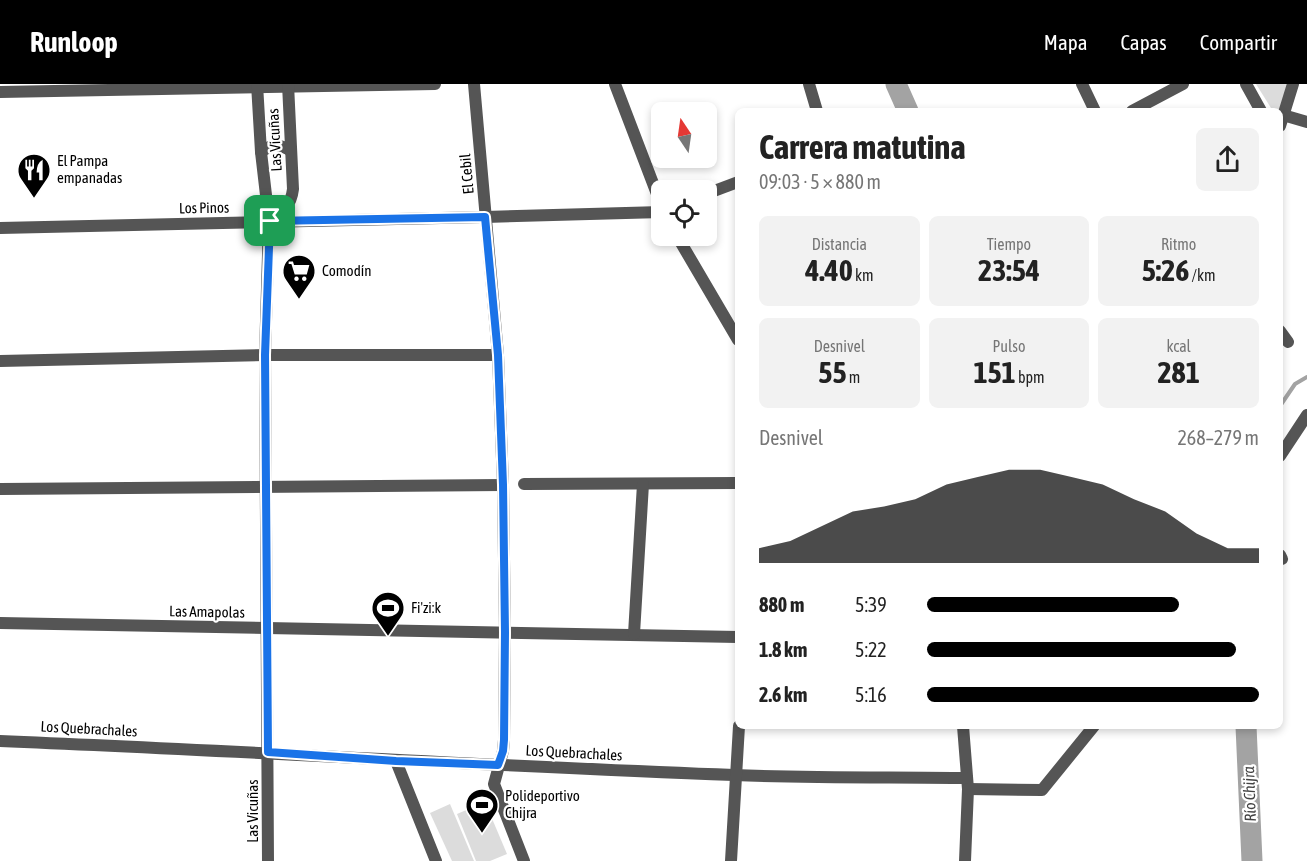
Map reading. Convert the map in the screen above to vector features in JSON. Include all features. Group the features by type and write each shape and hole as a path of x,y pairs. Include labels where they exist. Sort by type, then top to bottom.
{"street":[{"path":"0,92 435,84"},
{"name":"El Cebil","path":"474,84 498,355 503,485 504,740 494,784 524,861"},
{"path":"615,84 652,180"},
{"path":"809,84 816,108"},
{"path":"1082,84 1094,108"},
{"path":"1137,108 1183,84"},
{"path":"1246,84 1260,108"},
{"path":"1283,113 1293,84"},
{"name":"Las Vicuñas","path":"257,86 261,152 270,221 265,355 268,861"},
{"name":"Las Vicuñas","path":"270,221 285,210 291,201 288,86"},
{"path":"1283,119 1307,122"},
{"path":"261,152 268,147 279,145 291,150"},
{"path":"717,190 735,183"},
{"name":"Los Pinos","path":"0,228 651,212"},
{"path":"683,246 735,335"},
{"path":"1283,335 1288,342"},
{"path":"0,361 265,355 498,355"},
{"path":"1283,451 1307,415"},
{"path":"524,484 735,483"},
{"path":"634,634 643,484"},
{"path":"0,489 503,485"},
{"name":"Las Amapolas","path":"0,623 735,637"},
{"path":"731,861 739,729"},
{"path":"963,729 967,784 965,861"},
{"name":"Los Quebrachales","path":"0,741 268,752 396,761 967,784 1042,790 1092,729"},
{"path":"396,761 436,861"}],"shaded area":[{"path":"1256,84 1290,84 1280,108 1271,108"},
{"name":"Polideportivo Chijra","path":"485,802 507,854 490,861 476,861 457,814"},
{"path":"450,804 474,861 452,861 430,813"}],"waterway":[{"name":"Río Chijra","path":"896,84 907,108"},
{"path":"1283,402 1295,384 1307,377"},
{"name":"Río Chijra","path":"1246,729 1252,861"}],"place":[{"name":"El Pampa empanadas","path":"34,199"},
{"name":"Comodín","path":"299,300"},
{"name":"Fi'zi:k","path":"388,637"},
{"name":"Polideportivo Chijra","path":"482,834"}],"route":[{"path":"485,217 498,355 503,485 504,740 498,765 268,752 265,355 270,221 485,217"}]}
